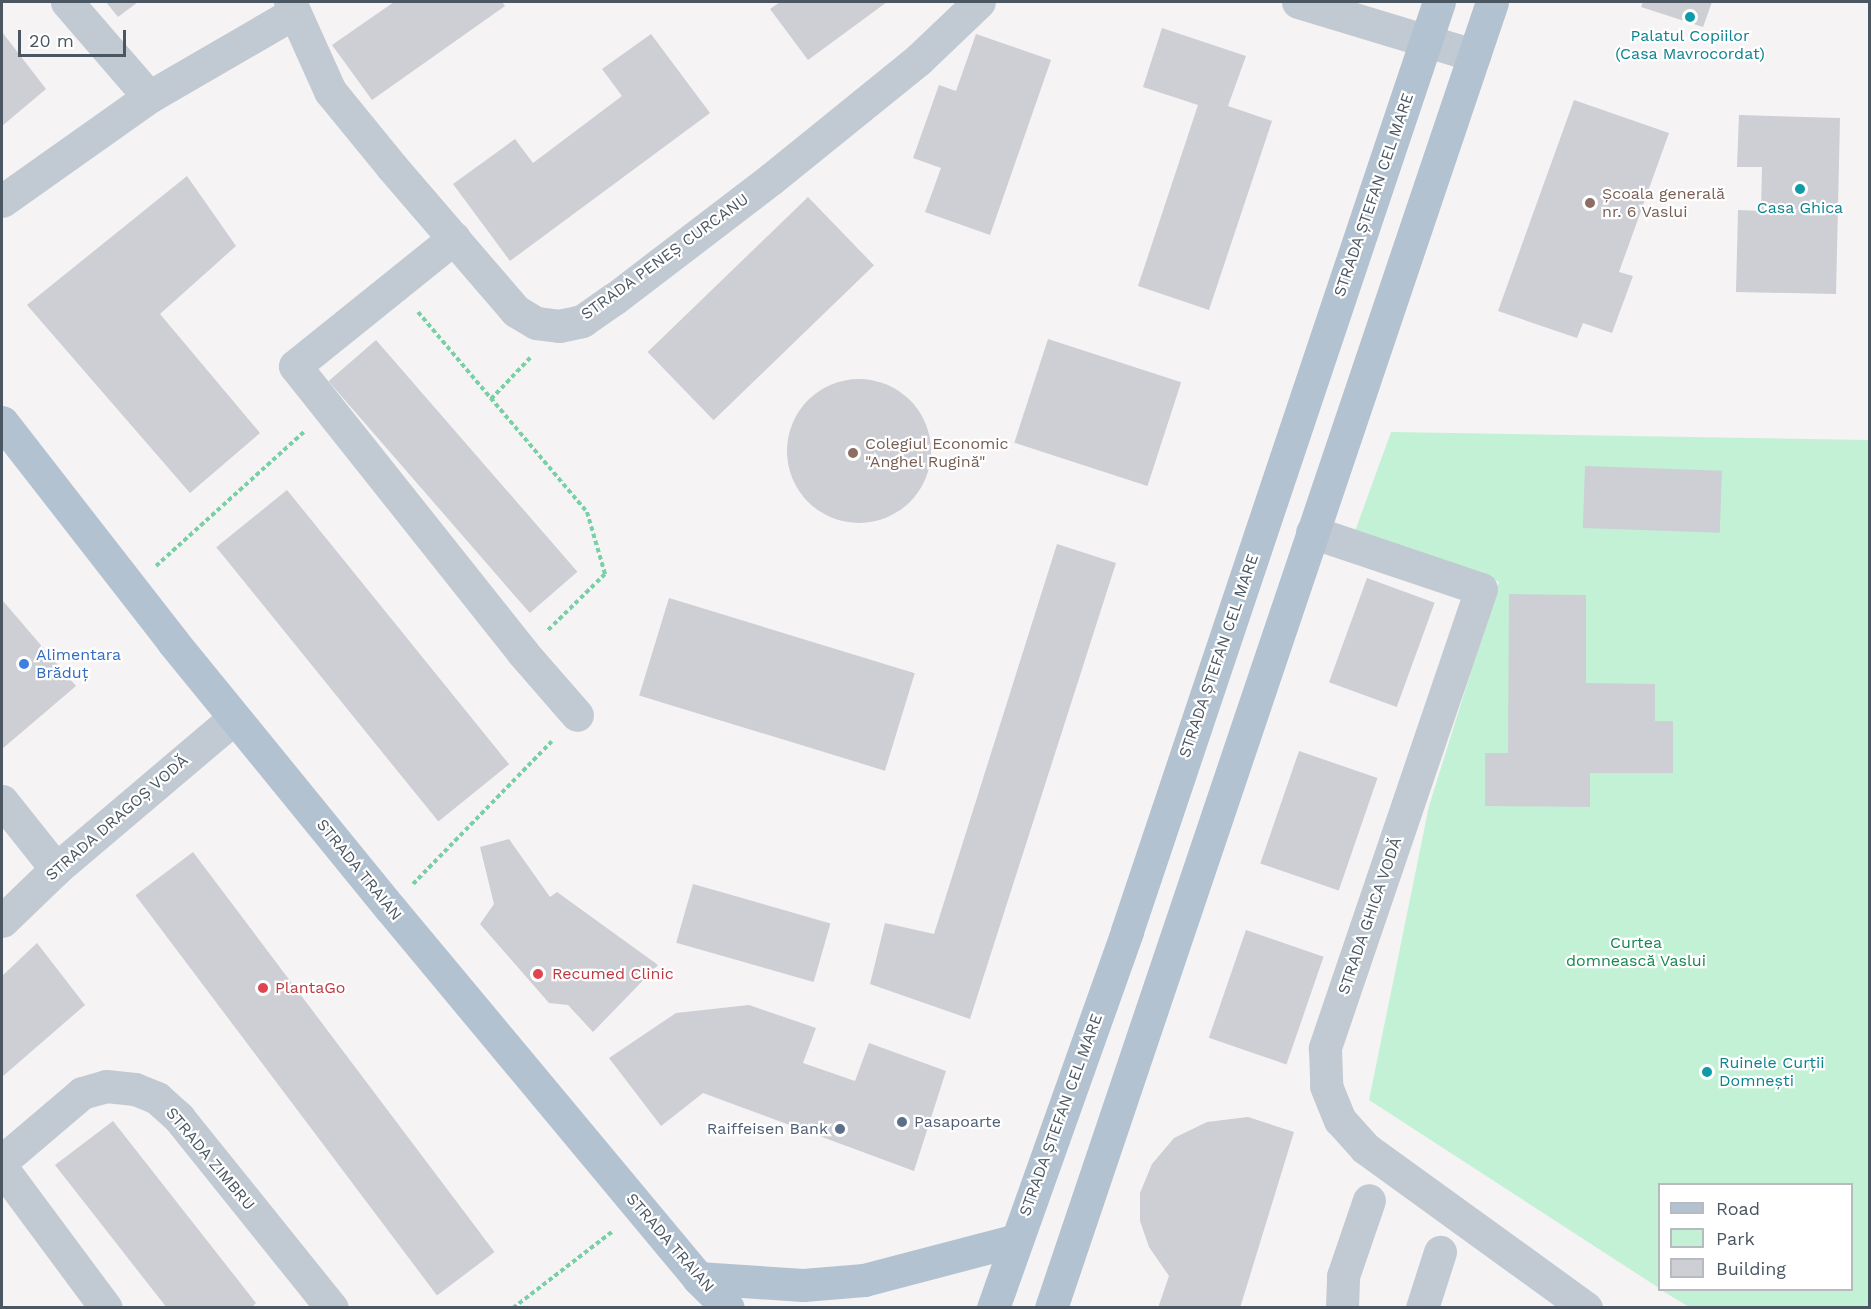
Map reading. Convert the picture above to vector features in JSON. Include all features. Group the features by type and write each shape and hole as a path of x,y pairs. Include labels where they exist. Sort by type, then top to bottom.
{"main road":[{"name":"STRADA ȘTEFAN CEL MARE","path":"993,1308 1131,919 1439,2"},
{"path":"1056,1299 1492,2"},
{"name":"STRADA TRAIAN","path":"2,422 234,718 641,1210 698,1278 728,1308"},
{"path":"698,1278 803,1285 864,1280 1016,1240"},
{"path":"698,1278 715,1308"}],"street":[{"path":"67,2 149,97"},
{"name":"STRADA PENEȘ CURCANU","path":"2,201 149,97 292,7 330,91 516,311 536,323 559,326 582,321 614,299 771,179 918,60 979,2"},
{"path":"1298,2 1474,55"},
{"path":"454,238 295,366 524,653 577,715"},
{"name":"STRADA GHICA VODĂ","path":"1312,532 1481,589 1325,1048 1326,1086 1340,1119 1365,1148 1586,1308"},
{"name":"STRADA DRAGOȘ VODĂ","path":"2,921 56,869 234,718"},
{"path":"2,801 56,869"},
{"name":"STRADA ZIMBRU","path":"2,1161 82,1093 106,1086 135,1089 157,1098 179,1118 332,1308"},
{"path":"2,1168 106,1308"},
{"path":"1342,1308 1343,1276 1369,1200"},
{"path":"1422,1308 1440,1252"}],"path":[{"path":"413,306 587,512 605,574 524,653"},
{"path":"491,399 559,326"},
{"path":"131,588 329,409"},
{"path":"390,908 577,715"},
{"path":"513,1308 641,1210"}],"green space":[{"name":"Curtea domnească Vaslui","path":"1391,432 1869,440 1869,1307 1689,1307 1663,1291 1853,1291 1853,1183 1658,1183 1658,1287 1369,1100 1429,806 1499,582 1475,572 1354,534"}],"building":[{"path":"106,2 138,2 118,17"},
{"path":"394,2 502,2 505,6 372,100 332,45"},
{"path":"780,2 887,2 808,60 770,9"},
{"name":"Palatul Copiilor (Casa Mavrocordat)","path":"1643,2 1712,2 1703,27 1641,7"},
{"path":"1162,28 1246,56 1228,106 1272,121 1209,310 1138,286 1198,105 1143,87"},
{"path":"2,32 46,89 2,126"},
{"path":"651,34 710,113 510,261 453,184 515,139 533,163 622,96 602,69"},
{"path":"976,34 1051,60 990,235 925,212 941,168 913,158 939,85 956,91"},
{"name":"Școala generală nr. 6 Vaslui","path":"1574,100 1669,133 1619,272 1633,276 1612,333 1583,323 1577,338 1498,311"},
{"name":"Casa Ghica","path":"1739,115 1840,118 1836,294 1736,292 1738,210 1761,211 1762,167 1737,167"},
{"path":"187,176 236,246 160,314 260,433 190,493 27,305"},
{"path":"808,197 874,265 714,420 648,352"},
{"path":"1048,339 1181,382 1147,486 1014,443"},
{"path":"376,340 577,572 530,613 328,381"},
{"path":"859,379 886,385 910,400 925,424 931,451 925,478 910,502 886,517 859,523 832,517 808,502 793,478 787,451 793,424 808,400 832,385"},
{"path":"1585,466 1722,471 1720,533 1583,528"},
{"path":"287,490 509,764 438,822 216,547"},
{"path":"1057,544 1116,563 970,1019 870,984 885,923 934,934"},
{"path":"1367,578 1435,603 1397,707 1329,682"},
{"path":"1509,594 1586,595 1586,683 1655,684 1655,721 1673,721 1673,773 1590,773 1590,807 1485,806 1485,753 1508,753"},
{"path":"669,598 915,673 885,771 639,696"},
{"path":"2,602 76,686 2,749"},
{"path":"1299,751 1377,778 1339,891 1260,864"},
{"path":"509,839 550,897 557,892 658,965 593,1032 568,1005 549,1003 480,924 494,904 480,847"},
{"path":"193,852 495,1252 437,1295 135,895"},
{"path":"693,884 830,923 814,982 676,943"},
{"path":"1246,930 1324,957 1286,1064 1209,1038"},
{"path":"37,943 85,1005 2,1077 2,976"},
{"path":"749,1005 816,1028 803,1063 855,1081 869,1043 946,1071 914,1171 703,1093 661,1126 609,1058 676,1013"},
{"path":"1248,1117 1294,1132 1240,1308 1158,1308 1169,1276 1149,1247 1140,1221 1140,1193 1152,1164 1174,1138 1207,1122"},
{"path":"113,1121 256,1303 251,1308 167,1308 55,1165"}],"place":[{"name":"Palatul Copiilor (Casa Mavrocordat)","path":"1690,17"},
{"name":"Casa Ghica","path":"1800,189"},
{"name":"Școala generală nr. 6 Vaslui","path":"1590,203"},
{"name":"Colegiul Economic \"Anghel Rugină\"","path":"853,453"},
{"name":"Alimentara Brăduț","path":"24,664"},
{"name":"Recumed Clinic","path":"538,974"},
{"name":"PlantaGo","path":"263,988"},
{"name":"Ruinele Curții Domnești","path":"1707,1072"},
{"name":"Pasapoarte","path":"902,1122"},
{"name":"Raiffeisen Bank","path":"840,1129"}]}
